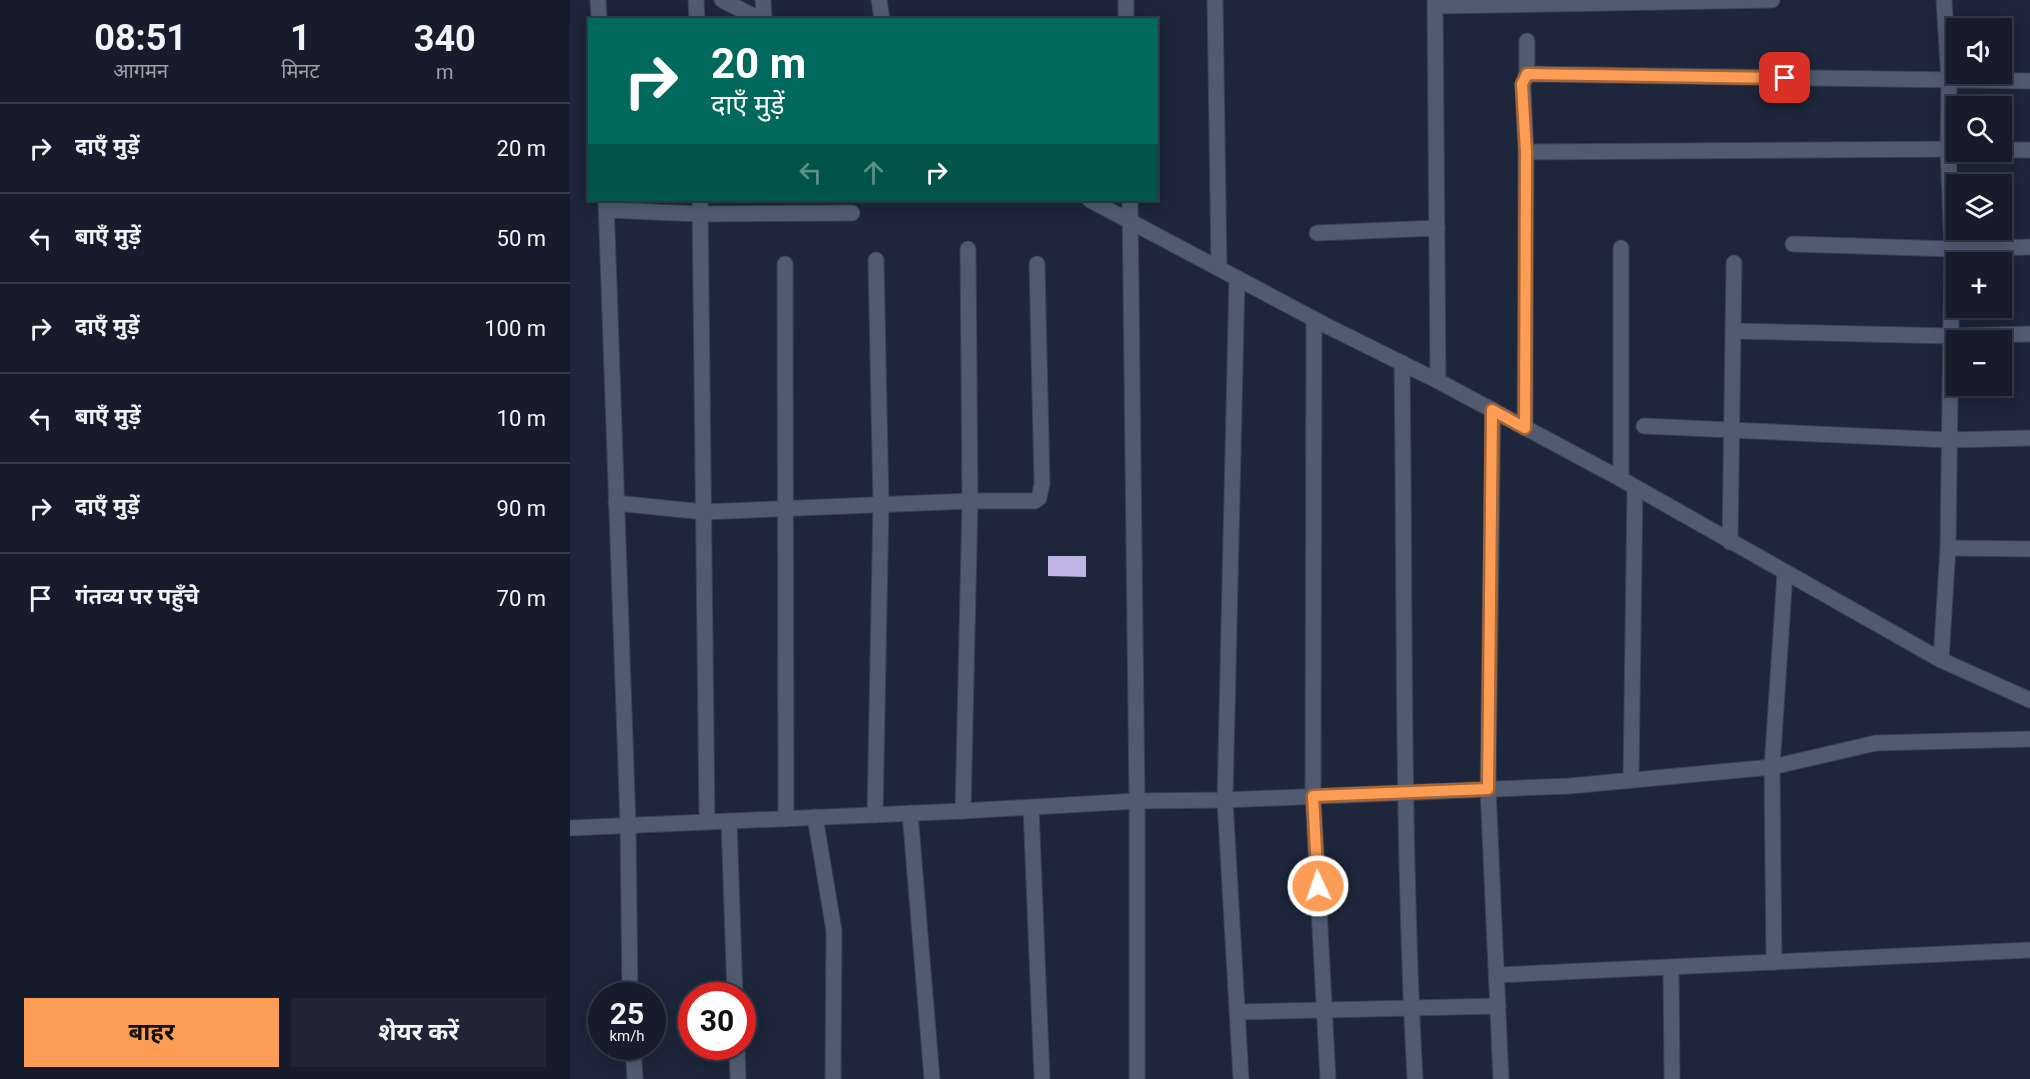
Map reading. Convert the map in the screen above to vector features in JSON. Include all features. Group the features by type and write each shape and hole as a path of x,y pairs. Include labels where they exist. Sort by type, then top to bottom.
{"street":[{"path":"598,0 599,18"},
{"path":"696,0 697,18"},
{"path":"722,0 759,18"},
{"path":"763,18 764,0"},
{"path":"879,0 882,18"},
{"path":"1126,0 1126,18"},
{"path":"1215,0 1219,268"},
{"path":"1438,381 1436,3 1772,0"},
{"path":"1944,0 1946,32"},
{"path":"1525,428 1526,152 1522,84 1527,74 1527,41"},
{"path":"1527,74 1946,81"},
{"path":"2012,81 2030,81"},
{"path":"1526,152 1946,149"},
{"path":"2012,150 2030,150"},
{"path":"1951,330 1952,162"},
{"path":"1092,201 1621,479 1941,660 2030,700"},
{"path":"1130,201 1137,801 1137,1079"},
{"path":"630,982 628,825 606,205 786,207 852,213"},
{"path":"700,207 707,822"},
{"path":"1317,232 1437,228"},
{"path":"1793,244 1952,249 2030,247"},
{"path":"1621,248 1621,479"},
{"path":"963,811 970,501 968,249"},
{"path":"874,815 881,504 876,260"},
{"path":"1730,542 1734,263"},
{"path":"785,264 786,819"},
{"path":"616,503 704,512 970,501 1035,501 1039,498 1042,484 1037,264"},
{"path":"1237,278 1225,800 1239,1012 1241,1079"},
{"path":"1314,319 1313,796 1328,1079"},
{"path":"1734,331 1946,336"},
{"path":"2012,334 2030,334"},
{"path":"1402,363 1406,792 1415,1079"},
{"path":"1941,660 1948,548 1950,396"},
{"path":"1492,410 1488,789 1501,1079"},
{"path":"1644,426 1949,440 2030,438"},
{"path":"1631,780 1635,488"},
{"path":"1948,548 2030,549"},
{"path":"1774,962 1773,767 1785,573"},
{"path":"570,828 1137,801 1225,800 1570,786 1773,767 1876,743 2030,739"},
{"path":"1031,807 1042,1079"},
{"path":"910,813 932,1079"},
{"path":"815,817 834,931 833,1079"},
{"path":"729,821 735,982"},
{"path":"1497,975 2030,950"},
{"path":"1671,967 1672,1079"},
{"path":"1239,1012 1498,1006"},
{"path":"634,1060 635,1079"},
{"path":"737,1060 738,1079"}],"building":[{"path":"1048,556 1086,556 1086,577 1048,576"}],"route":[{"path":"1318,886 1313,796 1488,789 1492,410 1525,428 1526,152 1522,84 1527,74 1785,78"}]}
